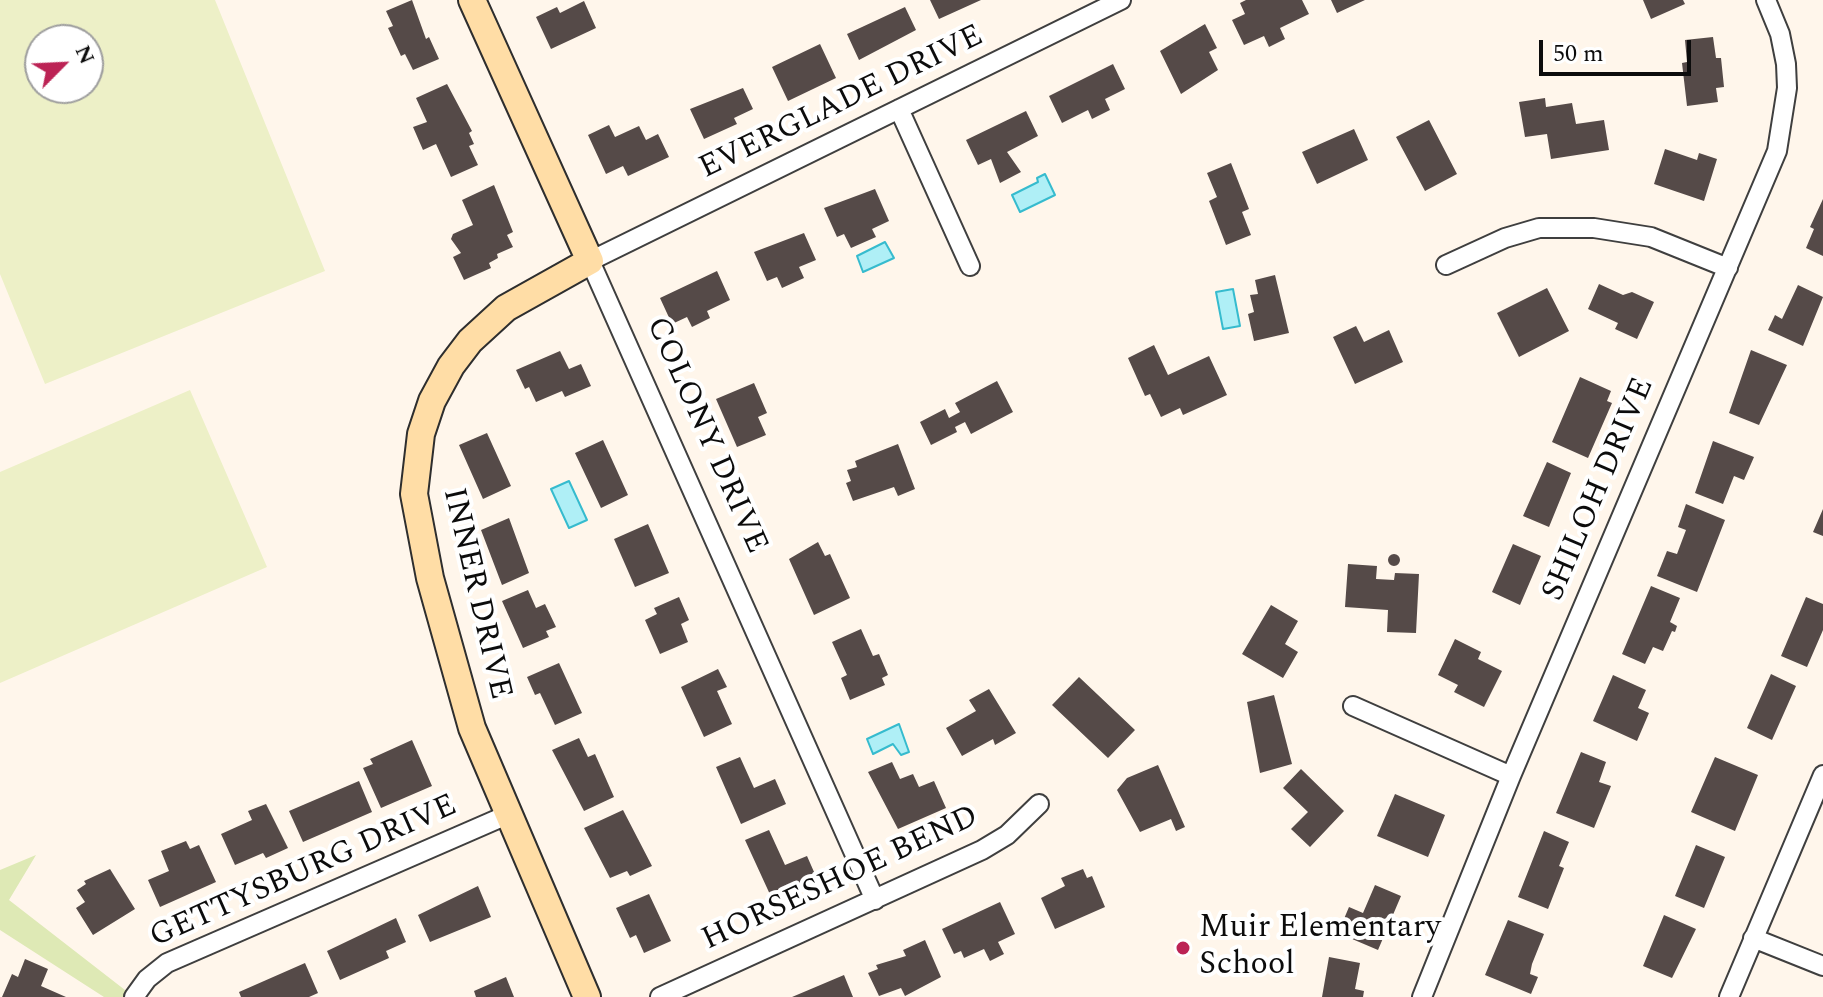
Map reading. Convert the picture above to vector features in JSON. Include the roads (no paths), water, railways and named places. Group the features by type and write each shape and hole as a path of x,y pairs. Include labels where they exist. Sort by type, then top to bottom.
{"street":[{"name":"COLONY DRIVE","path":"472,0 875,900"},
{"name":"EVERGLADE DRIVE","path":"590,261 1121,0"},
{"name":"SHILOH DRIVE","path":"1422,997 1511,776 1755,208 1782,129 1786,64 1778,29 1766,0"},
{"path":"899,109 970,266"},
{"path":"1446,265 1505,238 1539,228 1594,228 1651,237 1728,268"},
{"name":"INNER DRIVE","path":"587,997 472,728 445,636 418,524 415,466 432,401 470,341 506,308 590,261"},
{"path":"1353,706 1511,776"},
{"path":"1729,997 1823,775"},
{"name":"HORSESHOE BEND","path":"660,997 982,850 1007,835 1039,804"},
{"name":"GETTYSBURG DRIVE","path":"134,997 161,966 192,950 507,815"},
{"path":"1753,938 1823,966"}],"water":[{"path":"1045,174 1055,195 1020,212 1012,195 1038,182 1037,178"},
{"path":"885,242 894,258 863,272 857,256"},
{"path":"1233,289 1240,326 1223,329 1216,292"},
{"path":"569,481 587,520 569,528 551,489"},
{"path":"899,724 909,752 901,755 893,744 873,754 867,739"}],"place":[{"name":"Muir Elementary School","path":"1183,948"}]}
